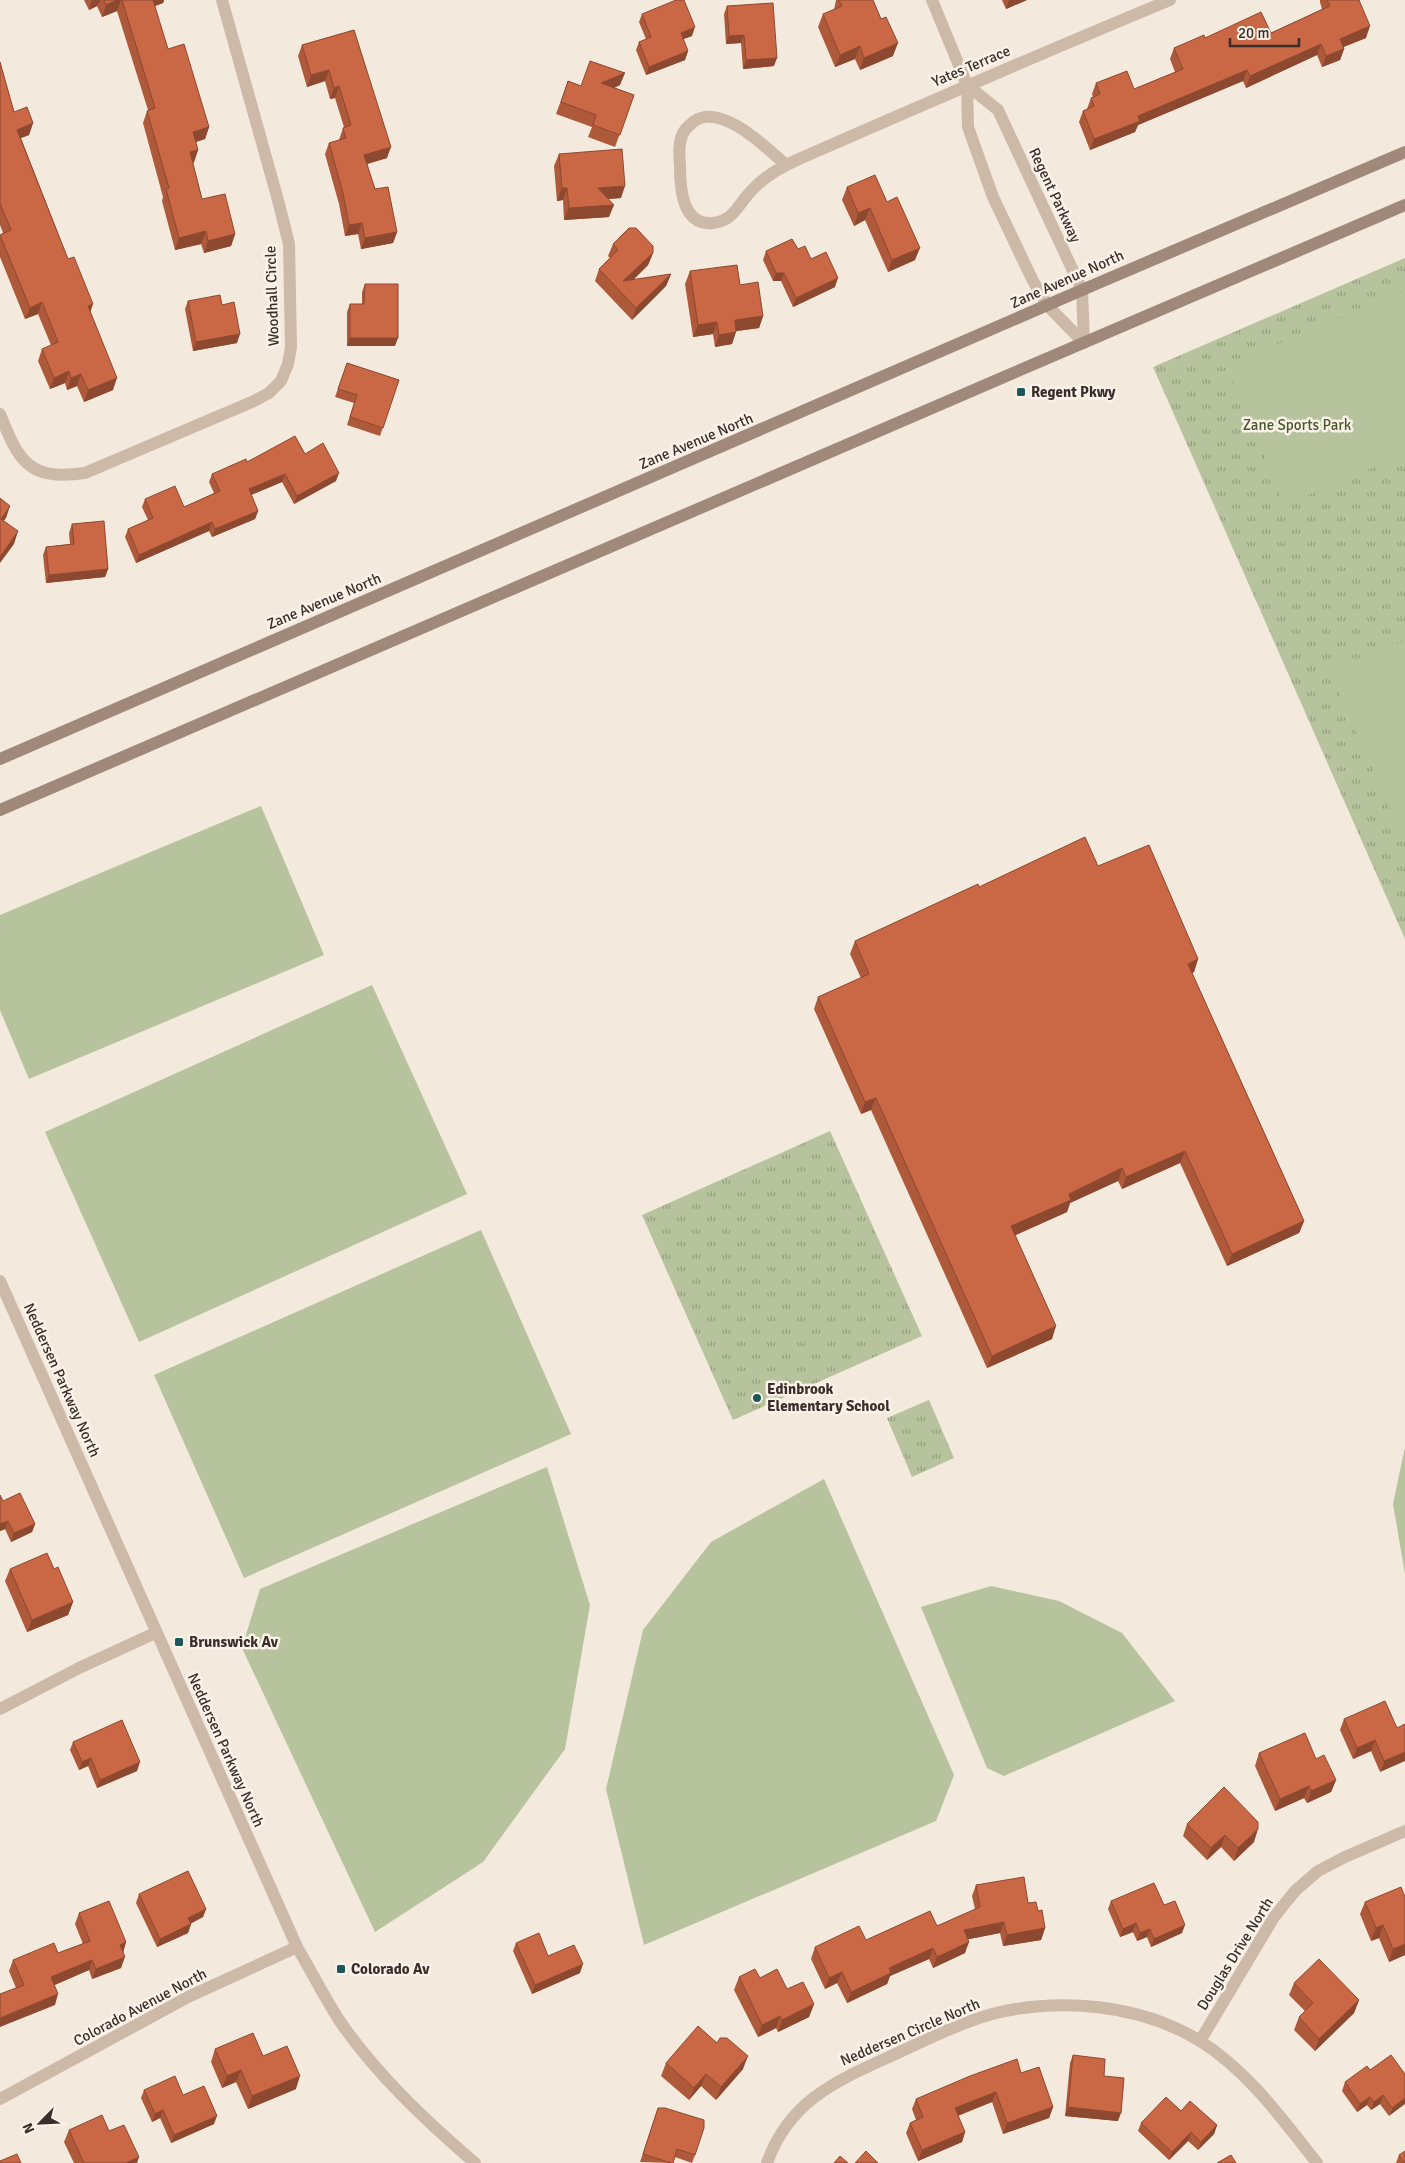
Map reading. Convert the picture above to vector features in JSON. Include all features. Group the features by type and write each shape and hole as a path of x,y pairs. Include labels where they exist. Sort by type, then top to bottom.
{"main road":[{"name":"Zane Avenue North","path":"0,759 1405,152"},
{"path":"0,810 534,581 830,451 1405,206"}],"street":[{"name":"Woodhall Circle","path":"0,414 11,441 22,460 40,472 62,476 85,473 254,402 281,381 288,364 291,347 289,244 222,0"},
{"name":"Regent Parkway","path":"932,0 967,85 968,127 993,197 1033,282 1048,306 1084,343"},
{"name":"Yates Terrace","path":"786,165 754,137 730,123 714,116 697,120 684,130 679,148 680,192 686,208 698,220 712,223 728,218 752,190 786,165 967,85 1170,0"},
{"name":"Regent Parkway","path":"967,85 998,110 1082,290 1084,343"},
{"name":"Neddersen Parkway North","path":"0,1281 297,1947 339,2020 362,2050 401,2094 438,2131 475,2163"},
{"path":"0,1709 79,1668 156,1633"},
{"name":"Douglas Drive North","path":"1200,2041 1274,1917 1295,1891 1318,1871 1405,1831"},
{"name":"Colorado Avenue North","path":"0,2099 188,1998 297,1947"},
{"name":"Neddersen Circle North","path":"767,2163 773,2148 794,2116 818,2092 850,2075 956,2027 992,2015 1025,2008 1063,2005 1110,2009 1162,2022 1200,2041 1251,2084 1317,2163"}],"green space":[{"name":"Zane Sports Park","path":"1405,258 1405,939 1153,367"},
{"path":"1405,290 1405,454 1285,505 1226,366"},
{"path":"1405,641 1405,843 1329,669"},
{"path":"261,806 324,955 29,1079 0,1010 0,915"},
{"path":"372,985 467,1194 139,1342 45,1132"},
{"path":"830,1131 922,1336 733,1420 642,1215"},
{"path":"481,1230 571,1434 244,1578 154,1375"},
{"path":"929,1400 954,1458 912,1477 887,1418"},
{"path":"1405,1447 1405,1574 1393,1504"},
{"path":"547,1467 590,1605 565,1749 483,1862 375,1932 242,1648 260,1589"},
{"path":"824,1479 954,1775 936,1821 644,1945 606,1789 643,1630 711,1542"},
{"path":"991,1586 1059,1601 1122,1633 1175,1701 1004,1776 987,1768 921,1607"}],"building":[{"path":"104,0 117,0 106,5"},
{"path":"122,0 153,0 168,49 184,44 209,127 193,132 198,150 190,152 202,199 225,194 235,234 208,241 206,231 179,238 166,189 169,188 147,111 155,108"},
{"path":"676,0 684,0 695,27 681,33 688,51 649,67 639,42 651,37 642,14"},
{"path":"839,0 873,0 881,19 886,17 898,43 864,58 860,46 840,55 823,14 842,6"},
{"path":"1327,0 1359,0 1370,26 1340,39 1344,49 1326,56 1321,44 1250,76 1247,70 1138,116 1140,121 1094,139 1083,111 1094,106 1091,98 1100,94 1096,83 1127,71 1134,89 1183,69 1174,48 1204,35 1205,38 1261,12 1271,33 1330,6"},
{"path":"773,3 777,58 746,60 744,35 729,36 727,6"},
{"path":"354,30 391,147 364,155 375,189 388,187 397,232 365,238 362,223 349,225 343,193 329,143 346,138 343,128 351,125 339,86 334,88 329,70 311,75 302,45"},
{"path":"590,61 625,73 601,83 634,95 620,135 593,125 596,115 561,102 568,81 581,86"},
{"path":"0,62 14,112 27,107 33,123 17,130 68,259 74,257 93,304 88,306 117,378 88,390 81,374 71,378 69,371 54,378 42,349 58,342 42,302 30,308 0,235 11,230 0,203"},
{"path":"622,149 625,186 598,188 614,205 569,208 567,188 562,188 559,154"},
{"path":"875,175 887,202 897,197 920,248 892,260 870,208 858,213 847,187"},
{"path":"629,228 636,228 653,246 653,253 623,281 671,274 636,308 599,269 618,250 613,244"},
{"path":"792,239 798,249 805,246 811,259 826,252 838,278 796,298 784,273 776,273 766,251"},
{"path":"737,265 740,285 758,282 763,316 735,320 736,332 719,335 717,322 698,325 690,271"},
{"path":"365,284 398,284 398,338 350,338 350,304 364,304"},
{"path":"220,295 222,305 234,302 240,334 196,342 188,301"},
{"path":"347,363 399,380 383,428 350,417 357,395 338,389"},
{"path":"295,436 305,454 323,443 339,473 297,496 285,474 249,489 258,511 215,529 212,522 139,555 128,529 153,518 145,499 175,486 184,507 220,491 212,474 246,459 247,462"},
{"path":"0,498 10,506 1,519 18,531 0,557"},
{"path":"104,521 108,569 49,575 46,547 74,544 72,524"},
{"path":"1085,837 1098,866 1149,845 1198,959 1188,964 1304,1221 1232,1254 1185,1151 1126,1177 1122,1168 1069,1194 1071,1200 1011,1226 1056,1326 992,1356 876,1098 865,1102 818,997 869,974 855,941 978,884 979,887"},
{"path":"20,1493 35,1524 14,1533 8,1521 0,1524 0,1495 3,1501"},
{"path":"47,1553 54,1569 58,1567 73,1602 32,1620 10,1569"},
{"path":"1385,1701 1397,1728 1405,1724 1405,1752 1384,1761 1375,1740 1357,1748 1344,1719"},
{"path":"122,1720 140,1762 100,1780 91,1758 82,1762 73,1742"},
{"path":"1305,1733 1316,1759 1324,1755 1336,1780 1311,1791 1309,1786 1280,1799 1259,1753"},
{"path":"1224,1787 1258,1822 1258,1829 1238,1848 1225,1835 1211,1848 1187,1824"},
{"path":"188,1871 206,1909 188,1918 191,1924 160,1939 139,1894"},
{"path":"1024,1877 1028,1903 1036,1902 1038,1911 1042,1910 1045,1928 1007,1935 1004,1922 964,1930 969,1942 937,1957 933,1948 889,1968 891,1973 851,1992 842,1972 829,1978 815,1947 859,1926 866,1940 930,1911 937,1926 980,1907 976,1885"},
{"path":"1154,1883 1164,1905 1175,1901 1185,1925 1154,1939 1150,1929 1140,1933 1136,1923 1123,1929 1111,1901"},
{"path":"1401,1887 1405,1897 1405,1944 1393,1949 1383,1925 1376,1928 1365,1902"},
{"path":"109,1901 126,1942 120,1945 125,1957 96,1969 92,1960 51,1977 58,1994 0,2018 0,1994 24,1985 13,1960 54,1943 58,1953 90,1941 79,1913"},
{"path":"539,1933 548,1956 574,1945 583,1964 535,1985 516,1943"},
{"path":"1319,1959 1359,2000 1319,2039 1299,2017 1313,2003 1294,1983"},
{"path":"755,1969 760,1978 777,1969 787,1989 803,1982 814,2004 782,2020 780,2016 762,2025 739,1977"},
{"path":"698,2026 717,2043 720,2038 727,2038 748,2056 721,2087 706,2074 694,2088 666,2063"},
{"path":"253,2033 263,2056 287,2046 300,2076 252,2096 241,2070 227,2076 215,2049"},
{"path":"1073,2055 1105,2059 1104,2076 1124,2078 1121,2113 1068,2107"},
{"path":"1391,2055 1405,2074 1405,2098 1392,2108 1383,2095 1374,2102 1370,2097 1360,2104 1345,2082 1367,2066 1370,2070"},
{"path":"1017,2059 1021,2073 1039,2067 1053,2107 1007,2123 996,2092 955,2108 965,2132 922,2150 910,2123 923,2117 916,2099 970,2076"},
{"path":"175,2076 183,2095 204,2086 217,2116 174,2135 163,2110 155,2114 144,2090"},
{"path":"1166,2097 1181,2111 1190,2101 1217,2125 1201,2142 1191,2132 1172,2152 1141,2123"},
{"path":"658,2108 665,2108 704,2120 704,2128 695,2155 677,2149 673,2163 671,2163 643,2154"},
{"path":"102,2115 109,2131 124,2125 139,2157 126,2163 84,2163 69,2130"},
{"path":"866,2151 878,2163 855,2163"},
{"path":"1405,2151 1405,2163 1404,2163 1399,2155"},
{"path":"17,2154 21,2163 0,2163 0,2161"},
{"path":"1231,2155 1236,2163 1217,2163"},
{"path":"840,2156 848,2163 834,2163"}],"place":[{"name":"Regent Pkwy","path":"1021,392"},
{"name":"Edinbrook Elementary School","path":"757,1398"},
{"name":"Brunswick Av","path":"179,1642"},
{"name":"Colorado Av","path":"341,1969"}]}
